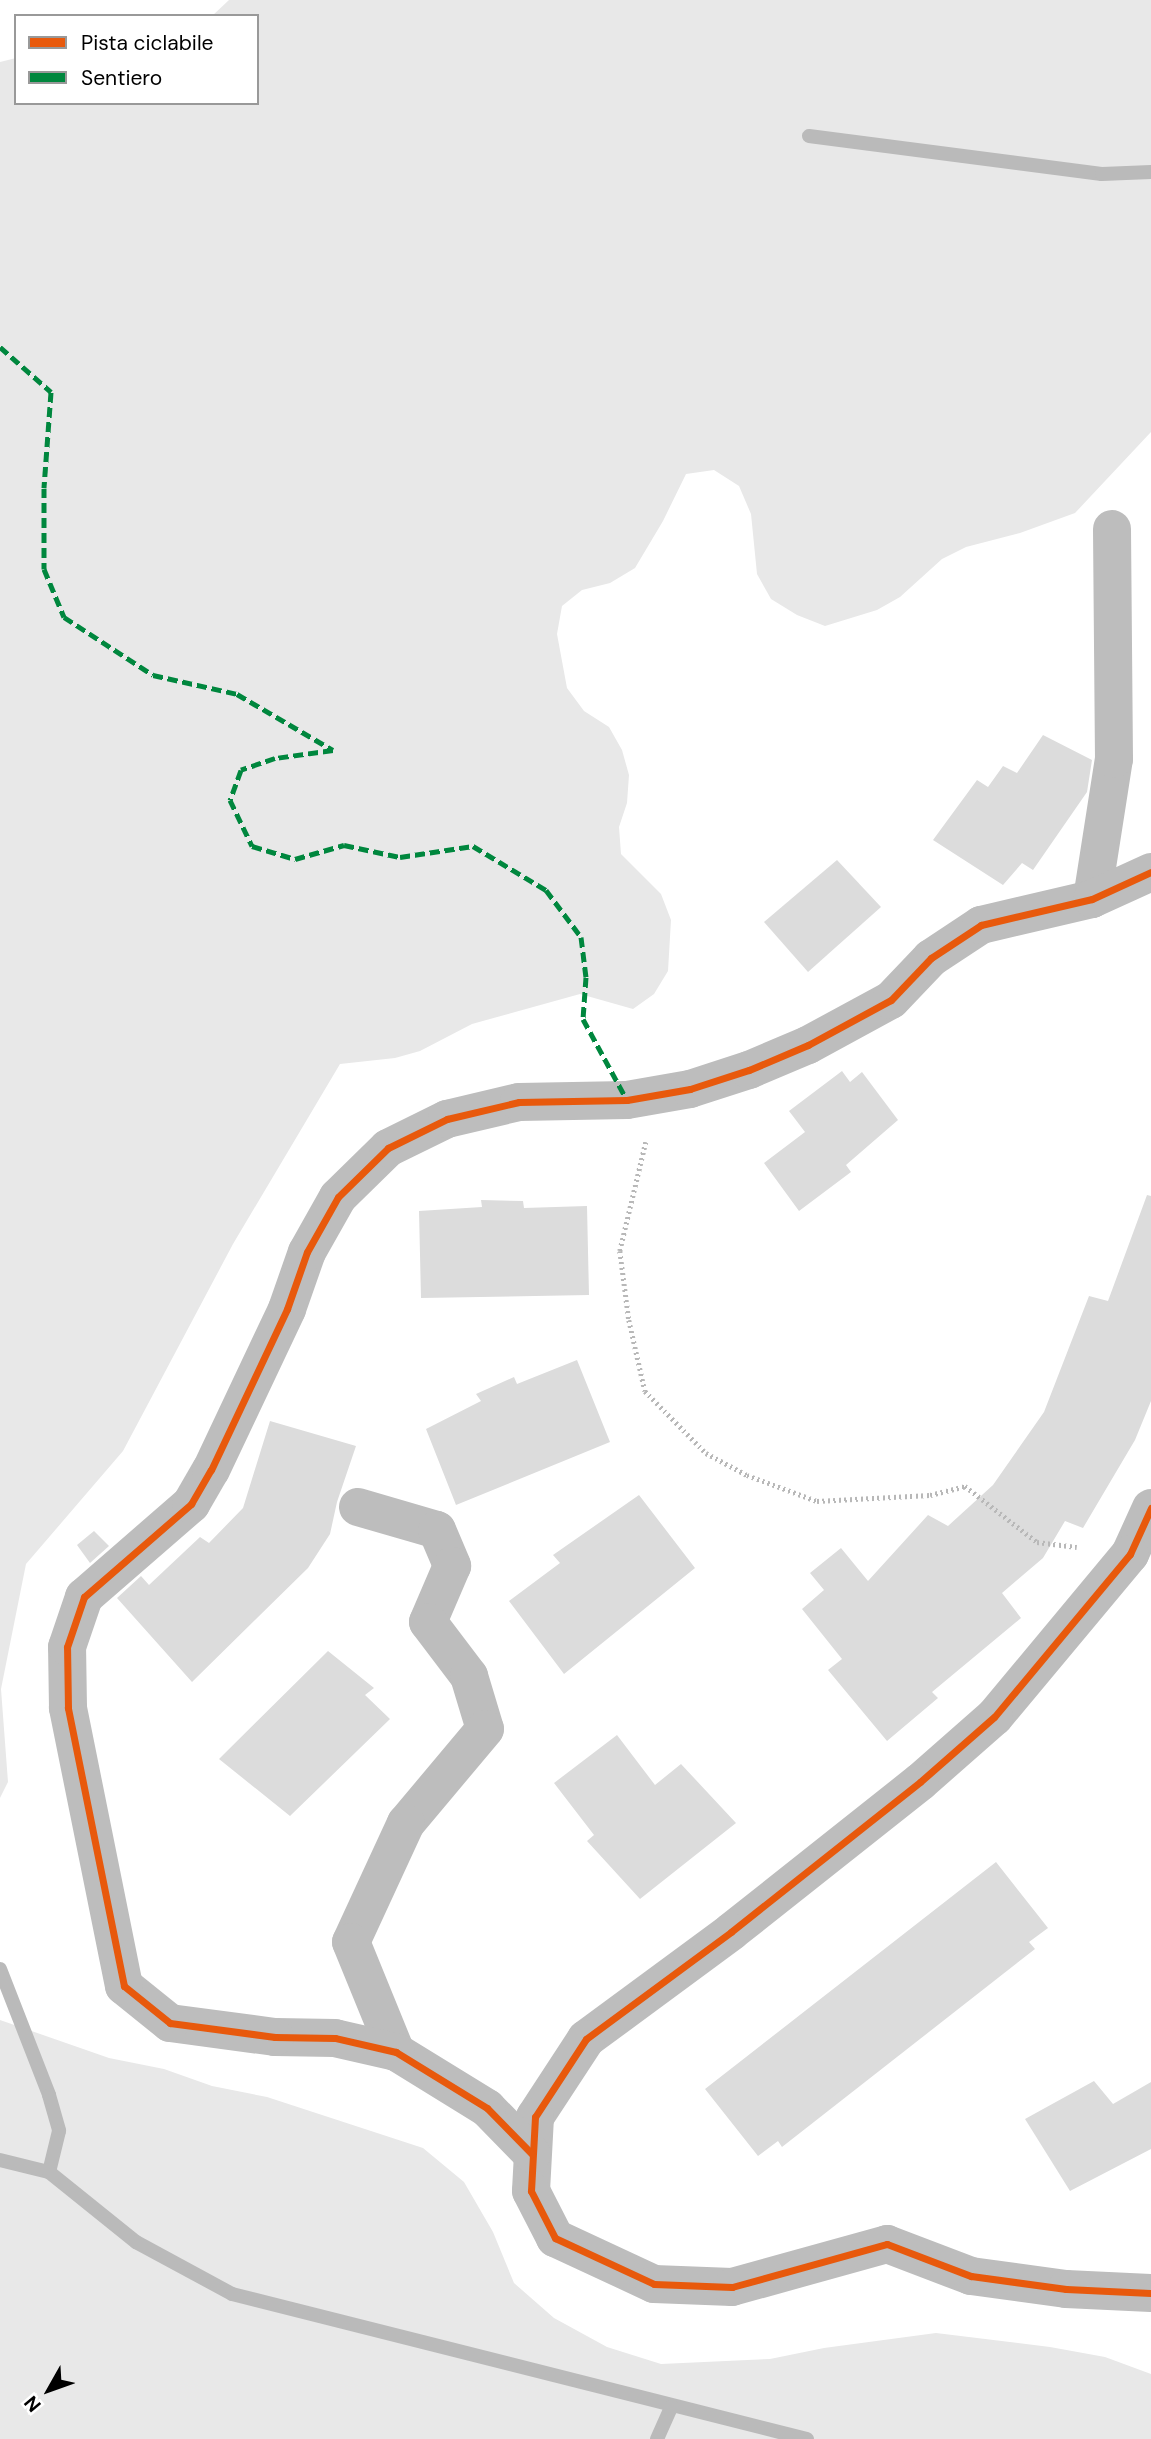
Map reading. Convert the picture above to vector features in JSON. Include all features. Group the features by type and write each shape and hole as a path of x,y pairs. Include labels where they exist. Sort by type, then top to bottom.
{"street":[{"path":"1092,900 1114,759 1112,529"},
{"path":"533,2154 487,2108 396,2052 335,2038 275,2037 170,2023 124,1986 68,1707 67,1647 84,1597 191,1504 211,1470 287,1309 307,1252 338,1197 388,1148 447,1119 519,1102 626,1100 690,1089 749,1070 808,1045 891,1000 932,958 981,925 1092,900 1151,872"},
{"path":"358,1507 437,1530 452,1566 428,1622 470,1676 485,1729 406,1823 351,1942 396,2052"},
{"path":"1151,1508 1130,1554 994,1717 920,1782 731,1932 586,2039 535,2117 531,2191 555,2238 654,2284 732,2287 887,2244 971,2276 1066,2289 1151,2292"}],"path":[{"path":"626,1100 647,1144 620,1251 629,1320 645,1391 706,1453 747,1475 817,1501 930,1495 965,1486 1037,1542 1130,1554"}],"shaded area":[{"path":"229,0 1151,0 1151,432 1075,513 1020,533 966,547 942,559 900,597 877,610 825,626 797,615 771,599 757,574 751,514 739,486 714,470 686,474 663,521 635,568 610,583 582,590 562,606 557,634 567,688 584,711 609,727 622,750 629,775 627,803 619,827 621,854 661,894 671,920 668,971 654,994 633,1009 580,994 472,1024 420,1051 395,1058 340,1064 233,1244 123,1451 26,1564 1,1689 8,1782 0,1798 0,62 14,58 14,105 259,105 259,14 214,14"},
{"path":"0,2020 109,2058 164,2069 212,2086 267,2097 423,2148 464,2182 493,2232 514,2283 554,2318 607,2347 661,2364 770,2359 824,2348 936,2333 1050,2347 1105,2357 1151,2374 1151,2439 0,2439"}],"building":[{"path":"1043,735 1092,760 1087,792 1033,870 1022,863 1003,885 933,840 977,780 988,787 1003,766 1017,773"},
{"path":"837,860 881,907 808,972 764,922"},
{"path":"842,1071 850,1082 862,1072 898,1120 846,1165 851,1172 799,1211 764,1163 805,1132 789,1111"},
{"path":"1147,1195 1151,1196 1151,1401 1135,1440 1083,1528 1065,1521 1043,1558 1002,1593 1021,1618 932,1692 938,1698 887,1741 828,1670 842,1659 802,1609 824,1590 810,1573 841,1548 868,1581 928,1515 948,1526 993,1485 1044,1412 1089,1296 1108,1301"},
{"path":"481,1200 523,1201 524,1208 587,1206 589,1295 421,1298 419,1211 482,1207"},
{"path":"577,1360 610,1442 456,1505 426,1429 481,1401 476,1394 514,1377 517,1384"},
{"path":"270,1421 356,1446 337,1502 330,1534 308,1568 192,1682 117,1598 141,1576 149,1585 200,1537 209,1543 243,1508"},
{"path":"639,1495 695,1568 564,1674 509,1601 560,1563 553,1555"},
{"path":"94,1531 109,1546 90,1563 77,1545"},
{"path":"328,1651 374,1688 365,1695 390,1719 290,1816 219,1759"},
{"path":"617,1735 655,1785 681,1764 736,1823 640,1899 587,1841 594,1835 554,1783"},
{"path":"996,1862 1048,1928 1029,1942 1035,1949 782,2147 778,2141 758,2156 705,2089"},
{"path":"1094,2081 1113,2104 1151,2082 1151,2149 1070,2191 1025,2119"}],"waterway":[{"path":"809,136 1102,174 1151,172"},
{"path":"0,1969 49,2095 59,2131 49,2172"},
{"path":"0,2160 49,2172 136,2242 232,2294 807,2439"},
{"path":"657,2439 672,2406"}],"marked path":[{"path":"0,347 51,392 44,488 44,569 64,617 153,675 237,694 333,750"},
{"path":"333,750 275,758 241,770 230,800 252,846 295,859 344,845 400,857 473,846 546,890 581,937 586,977 583,1019 627,1100"}],"cycle path":[{"path":"532,2154 487,2108 396,2052 335,2038 275,2037 170,2023 124,1986 68,1708 67,1647 84,1597 191,1504 211,1470 287,1309 307,1252 338,1197 388,1148 447,1119 519,1102 627,1100 690,1089 749,1070 808,1045 891,1000 931,958 981,925 1092,899 1151,872"},
{"path":"1151,1508 1130,1554 994,1717 920,1782 731,1932 586,2039 535,2117 531,2191 555,2238 654,2284 732,2287 887,2244 971,2276 1066,2289 1151,2293"}]}
